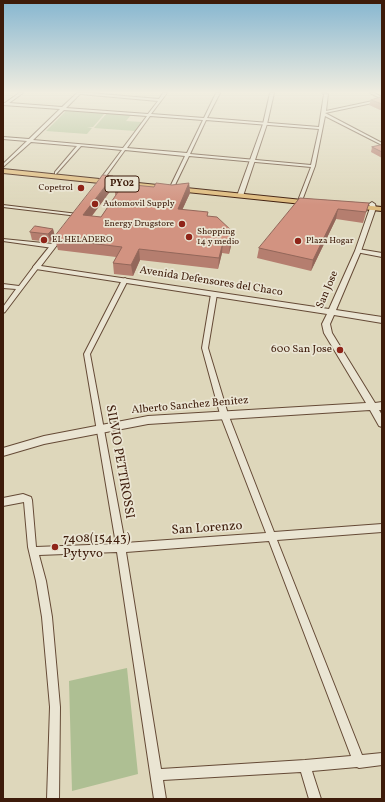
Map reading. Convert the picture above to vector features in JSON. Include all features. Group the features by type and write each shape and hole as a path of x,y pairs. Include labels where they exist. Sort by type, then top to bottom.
{"highway":[{"name":"PY02","path":"3,167 56,173 101,182 173,185 241,194 301,198 323,202 101,182 3,171"},
{"path":"345,204 372,206 382,209"},
{"path":"372,206 382,204"}],"street":[{"path":"3,167 41,130"},
{"path":"101,182 139,130"},
{"path":"173,185 201,130"},
{"path":"241,194 263,130"},
{"path":"301,198 313,166 320,130"},
{"path":"356,130 382,144"},
{"path":"3,138 313,166"},
{"path":"56,173 80,145"},
{"path":"3,206 80,212"},
{"name":"San Jose","path":"372,206 358,251 326,324 328,333 371,407 382,423"},
{"path":"73,221 80,212"},
{"path":"3,311 68,227"},
{"path":"3,240 53,246"},
{"path":"358,251 382,255"},
{"name":"Avenida Defensores del Chaco","path":"36,267 382,320"},
{"name":"SILVIO PETTIROSSI","path":"125,280 87,354 121,548 160,799"},
{"path":"3,286 20,288"},
{"path":"214,294 205,348 224,414 359,762"},
{"name":"Alberto Sanchez Benitez","path":"3,452 44,440 148,420 224,414 382,406"},
{"path":"3,502 21,498 28,500 33,551 41,580 47,617 55,707 53,799"},
{"name":"San Lorenzo","path":"33,551 121,548 382,528"},
{"path":"157,775 305,766 382,759"},
{"path":"305,766 315,799"}],"green space":[{"path":"47,130 90,130 87,134"},
{"path":"127,668 138,774 72,791 69,681"}],"building":[{"path":"382,145 382,152 372,147"},
{"path":"103,175 113,176 83,215 101,217 118,192 115,192 123,178 137,180 134,185 154,187 156,183 172,185 189,183 178,209 208,212 207,216 217,217 233,232 230,243 223,242 219,258 139,249 131,265 113,263 122,247 55,239 58,235 56,235"},
{"name":"Plaza Hogar","path":"300,198 369,203 366,212 338,209 313,260 259,248"},
{"path":"35,226 53,229 48,234 30,232"}],"place":[{"name":"Copetrol","path":"81,188"},
{"name":"Automovil Supply","path":"95,204"},
{"name":"Energy Drugstore","path":"182,224"},
{"name":"Shopping 14 y medio","path":"189,237"},
{"name":"EL HELADERO","path":"44,240"},
{"name":"Plaza Hogar","path":"298,241"},
{"name":"600 San Jose","path":"340,350"},
{"name":"7408(15443) Pytyvo","path":"55,547"}]}
